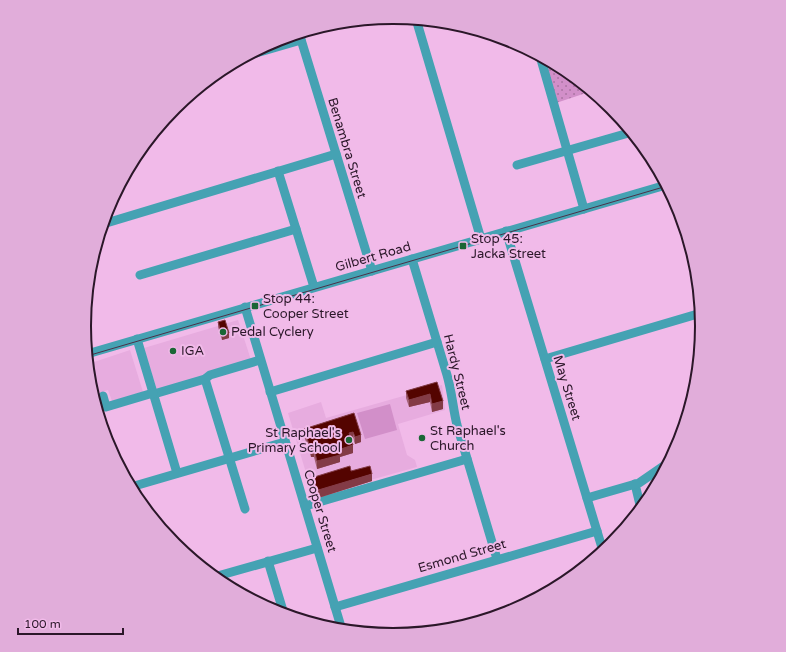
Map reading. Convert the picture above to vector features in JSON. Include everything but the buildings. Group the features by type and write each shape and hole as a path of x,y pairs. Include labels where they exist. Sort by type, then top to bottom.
{"street":[{"path":"418,26 481,239"},
{"name":"Benambra Street","path":"300,39 372,271"},
{"path":"542,63 584,209"},
{"path":"517,165 626,134"},
{"path":"110,222 336,154"},
{"path":"278,171 314,287"},
{"name":"Gilbert Road","path":"93,352 661,186"},
{"path":"140,276 296,229"},
{"name":"May Street","path":"506,231 601,545"},
{"name":"Hardy Street","path":"412,259 448,376 452,395 453,411 497,560"},
{"name":"Cooper Street","path":"245,307 340,623"},
{"path":"545,359 694,315"},
{"path":"138,339 177,473"},
{"path":"270,392 437,342"},
{"path":"103,396 106,407 205,379 210,375 260,360"},
{"path":"205,379 245,509"},
{"path":"136,485 285,442"},
{"path":"305,506 467,459"},
{"path":"587,498 639,483 659,470"},
{"path":"635,484 639,501"},
{"name":"Esmond Street","path":"335,607 598,531"},
{"path":"222,575 317,548"},
{"path":"268,561 282,607"}],"shaded area":[{"path":"546,65 585,93 556,103"},
{"path":"238,320 251,360 158,394 144,348"},
{"path":"130,350 143,392 112,401 108,390 99,393 94,362"},
{"name":"St Raphael's Primary School","path":"442,385 445,410 398,424 407,455 415,460 417,467 313,496 288,413 321,402 326,418"},
{"path":"390,404 397,430 365,439 357,413"}],"tram line":[{"path":"93,354 662,188"}],"place":[{"name":"Stop 45: Jacka Street","path":"463,246"},
{"name":"Stop 44: Cooper Street","path":"255,306"},
{"name":"Pedal Cyclery","path":"223,332"},
{"name":"IGA","path":"173,351"},
{"name":"St Raphael's Church","path":"422,438"},
{"name":"St Raphael's Primary School","path":"349,440"}]}
